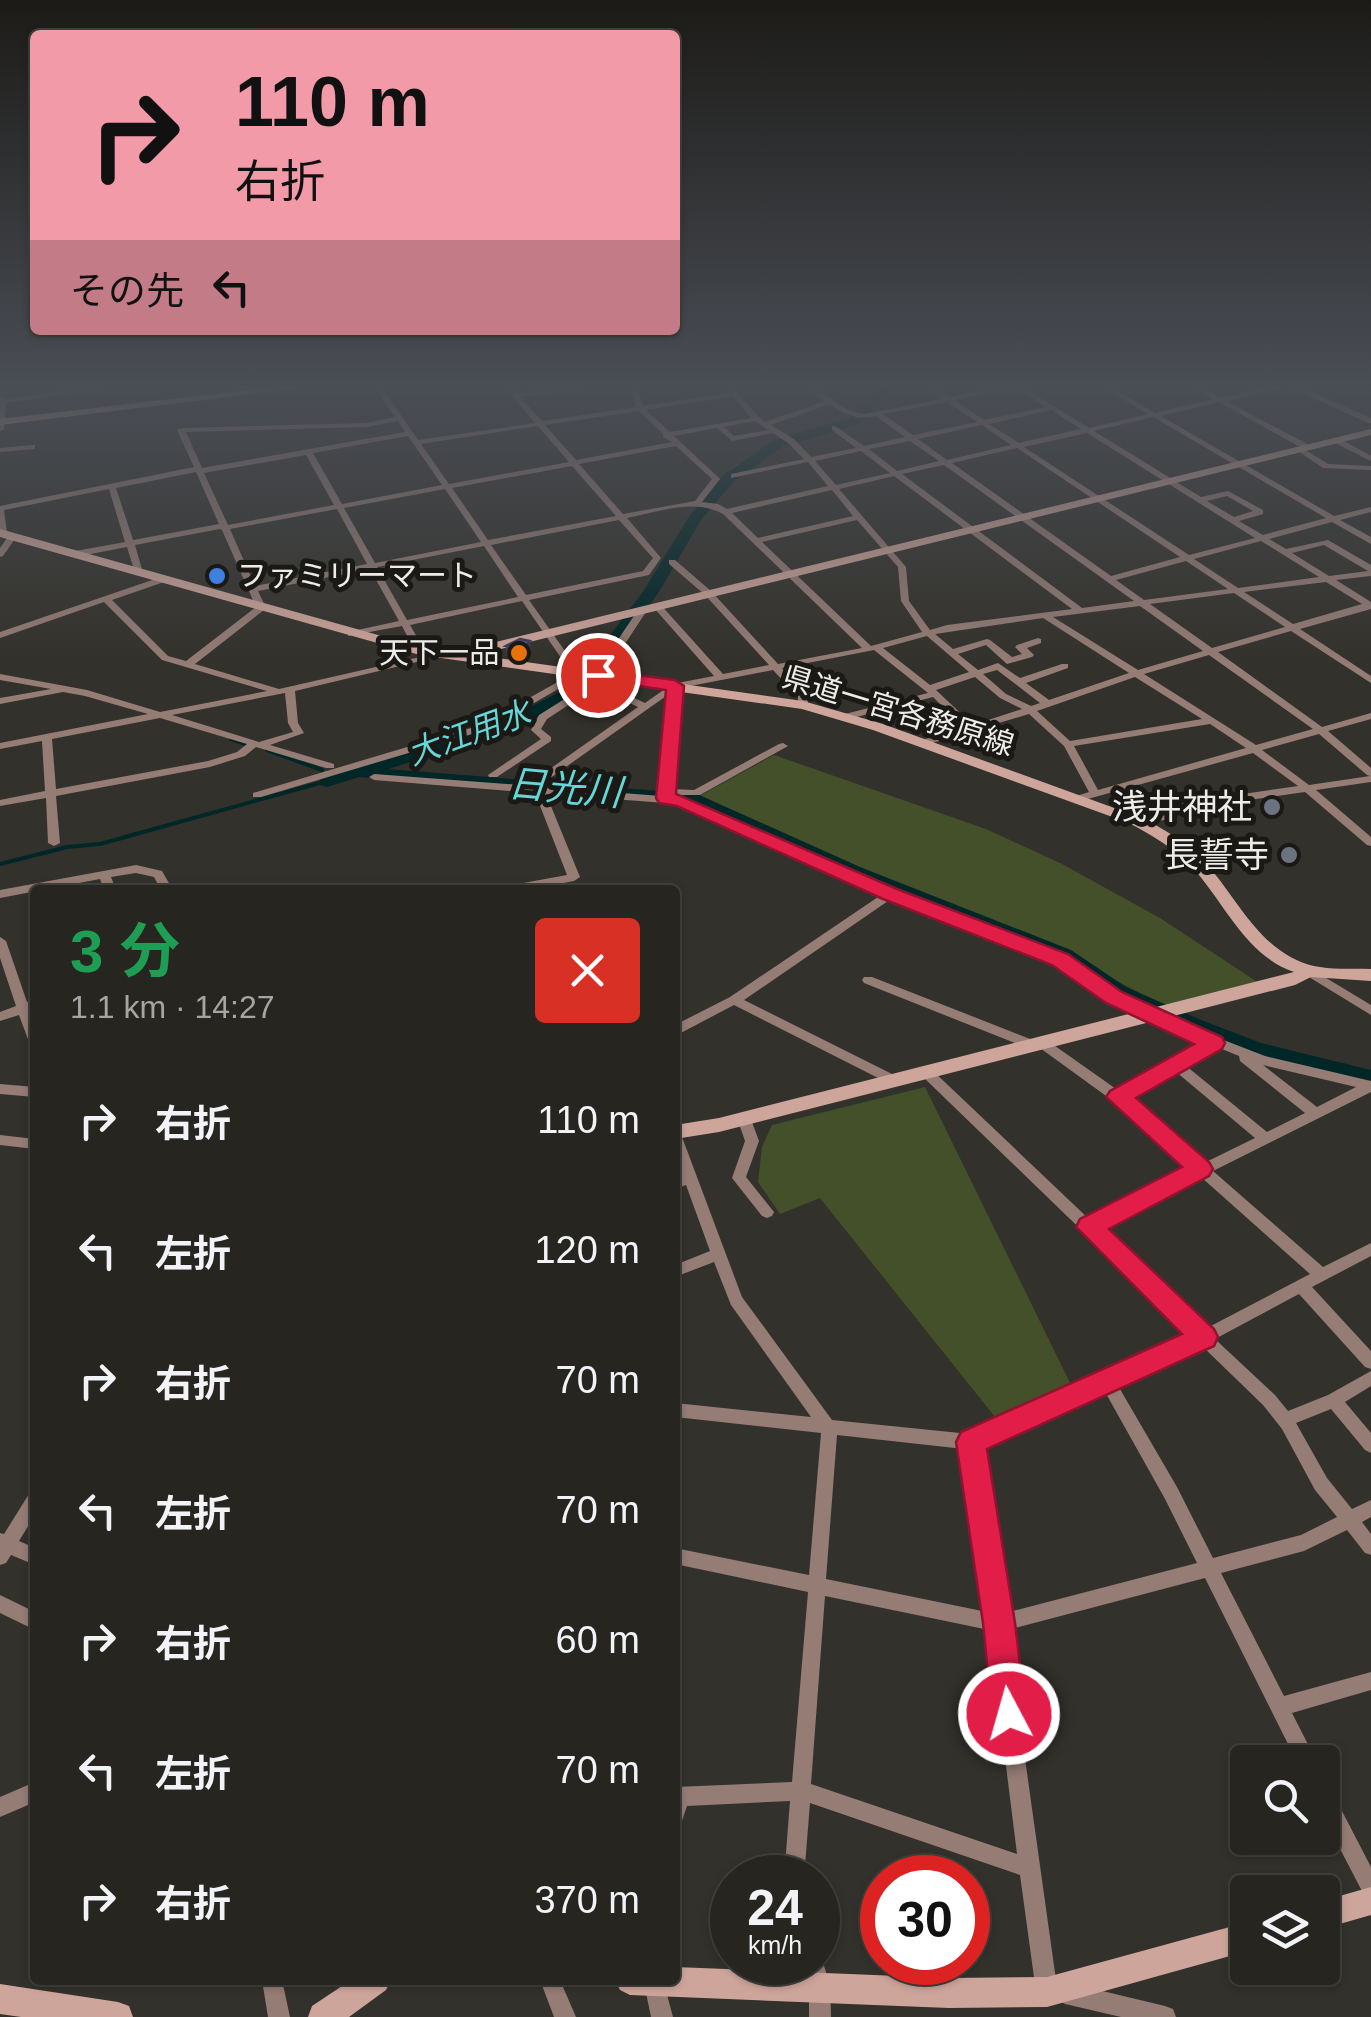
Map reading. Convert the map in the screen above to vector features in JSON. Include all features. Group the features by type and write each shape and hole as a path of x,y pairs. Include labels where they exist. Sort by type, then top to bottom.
{"street":[{"path":"0,554 5,534 0,509 163,477"},
{"path":"188,665 262,608 202,477"},
{"path":"321,477 420,651"},
{"path":"442,477 550,632 591,675 646,707"},
{"path":"76,554 492,477"},
{"path":"351,634 646,573 657,558 584,477"},
{"path":"701,503 714,477"},
{"path":"825,477 902,568 905,602 927,632 1003,696 1032,710 1068,744 1095,794"},
{"path":"726,512 880,477"},
{"path":"899,477 1080,611"},
{"path":"965,477 1323,732 1371,776"},
{"path":"1063,477 1371,680"},
{"path":"1163,477 1370,606"},
{"path":"456,656 1185,477"},
{"path":"1261,477 1371,541"},
{"path":"112,487 139,573"},
{"path":"1200,500 1228,493 1260,512 1233,520"},
{"path":"253,589 701,503 726,512 872,648 932,691 972,729"},
{"path":"1110,580 1371,509"},
{"path":"756,541 858,517"},
{"name":"県道一宮各務原線","path":"5,534 420,651 803,705 845,716 1134,820 1168,839 1195,861 1265,947 1308,971 1371,975"},
{"path":"1286,552 1326,542 1371,571"},
{"path":"672,562 708,594 804,697 803,705"},
{"path":"532,885 574,877 539,789 546,776 675,686 872,648 927,632 1371,571"},
{"path":"0,635 161,580"},
{"path":"108,600 165,658 284,691"},
{"path":"922,743 1134,674 1370,606"},
{"path":"494,775 547,739 536,730 543,717 591,675 650,608"},
{"path":"650,608 721,677"},
{"path":"1044,616 1255,752 1368,836"},
{"path":"845,716 932,691 1029,655 1020,648 1038,641"},
{"path":"950,653 987,642 1011,660"},
{"path":"0,746 284,691 439,654"},
{"path":"1018,682 1065,666"},
{"path":"997,667 1048,704"},
{"path":"258,796 485,727 591,675"},
{"path":"0,677 71,688 330,766"},
{"path":"666,795 675,686"},
{"path":"0,701 71,688"},
{"path":"0,803 210,764 257,744 299,733 284,691"},
{"path":"1078,799 1255,752 1371,716"},
{"path":"1068,744 1208,721"},
{"path":"47,738 54,844"},
{"path":"374,777 539,789 696,793 782,746"},
{"path":"1134,820 1165,817 1175,807 1371,776"},
{"path":"666,795 890,894 1060,960 1147,1015 1214,1043 1371,1086"},
{"path":"56,885 146,870 158,874 164,885"},
{"path":"104,874 108,885"},
{"path":"0,894 30,890"},
{"path":"680,1029 734,1000 890,894"},
{"path":"0,942 29,1006 0,1017"},
{"path":"680,1134 1295,979 1308,971 1371,1011"},
{"path":"868,980 1039,1045 1118,1097 1321,1274"},
{"path":"734,1000 895,1081"},
{"path":"1118,1097 1214,1043"},
{"path":"1240,1052 1315,1114"},
{"path":"1176,1065 1265,1138"},
{"path":"926,1072 1204,1337 1285,1420 1321,1484 1371,1547"},
{"path":"1089,1227 1371,1086"},
{"path":"0,1089 30,1092"},
{"path":"744,1118 752,1142 739,1178 768,1212"},
{"path":"0,1140 30,1143"},
{"path":"682,1180 736,1300 828,1428 796,1855"},
{"path":"680,1411 971,1442 1204,1337 1371,1249"},
{"path":"680,1269 718,1254"},
{"path":"1300,1285 1371,1362"},
{"path":"1285,1420 1334,1400 1371,1378"},
{"path":"1107,1381 1171,1493 1298,1745"},
{"path":"1334,1400 1371,1445"},
{"path":"971,1442 999,1623 1028,1868 1052,1992"},
{"path":"30,1507 2,1547 30,1556"},
{"path":"680,1557 999,1623 1304,1543 1371,1508"},
{"path":"0,1604 30,1619"},
{"path":"1279,1707 1371,1681"},
{"path":"680,1803 803,1790 1028,1868"},
{"path":"0,1807 30,1794"},
{"path":"1340,1827 1371,1888"},
{"path":"1340,1910 1371,1901"},
{"path":"680,1983 817,1989 949,2005 1052,1992 1230,1941"},
{"path":"273,1985 279,2017"},
{"path":"323,2017 369,1985"},
{"path":"552,1985 565,2017"},
{"path":"639,1985 662,2017"},
{"path":"1052,1992 1164,2017"},
{"path":"0,2000 118,2017"}],"green space":[{"path":"774,755 986,829 1062,864 1160,918 1259,983 1165,1006 1064,954 809,853 696,798"},
{"path":"925,1087 1076,1395 1072,1400 1033,1405 1003,1427 820,1198 780,1214 758,1182 762,1147 772,1125"}],"building":[{"path":"520,639 530,641 523,649 506,646"}],"waterway":[{"name":"大江用水","path":"327,781 505,727 579,689 652,590 695,518 731,477"},
{"name":"日光川","path":"231,739 246,744"},
{"name":"日光川","path":"267,750 322,770"},
{"name":"日光川","path":"360,772 690,798 853,872 1063,955 1118,993 1193,1026 1256,1050 1371,1079"},
{"path":"0,864 67,847 100,844 327,781 326,778"}],"place":[{"name":"ファミリーマート","path":"217,576"},
{"name":"天下一品","path":"519,653"},
{"name":"浅井神社","path":"1272,807"},
{"name":"長誓寺","path":"1289,855"}],"route":[{"path":"598,675 675,686 666,798 681,800 890,894 1060,960 1147,1016 1214,1043 1118,1097 1200,1169 1089,1227 1204,1337 971,1442 1009,1714"}]}
